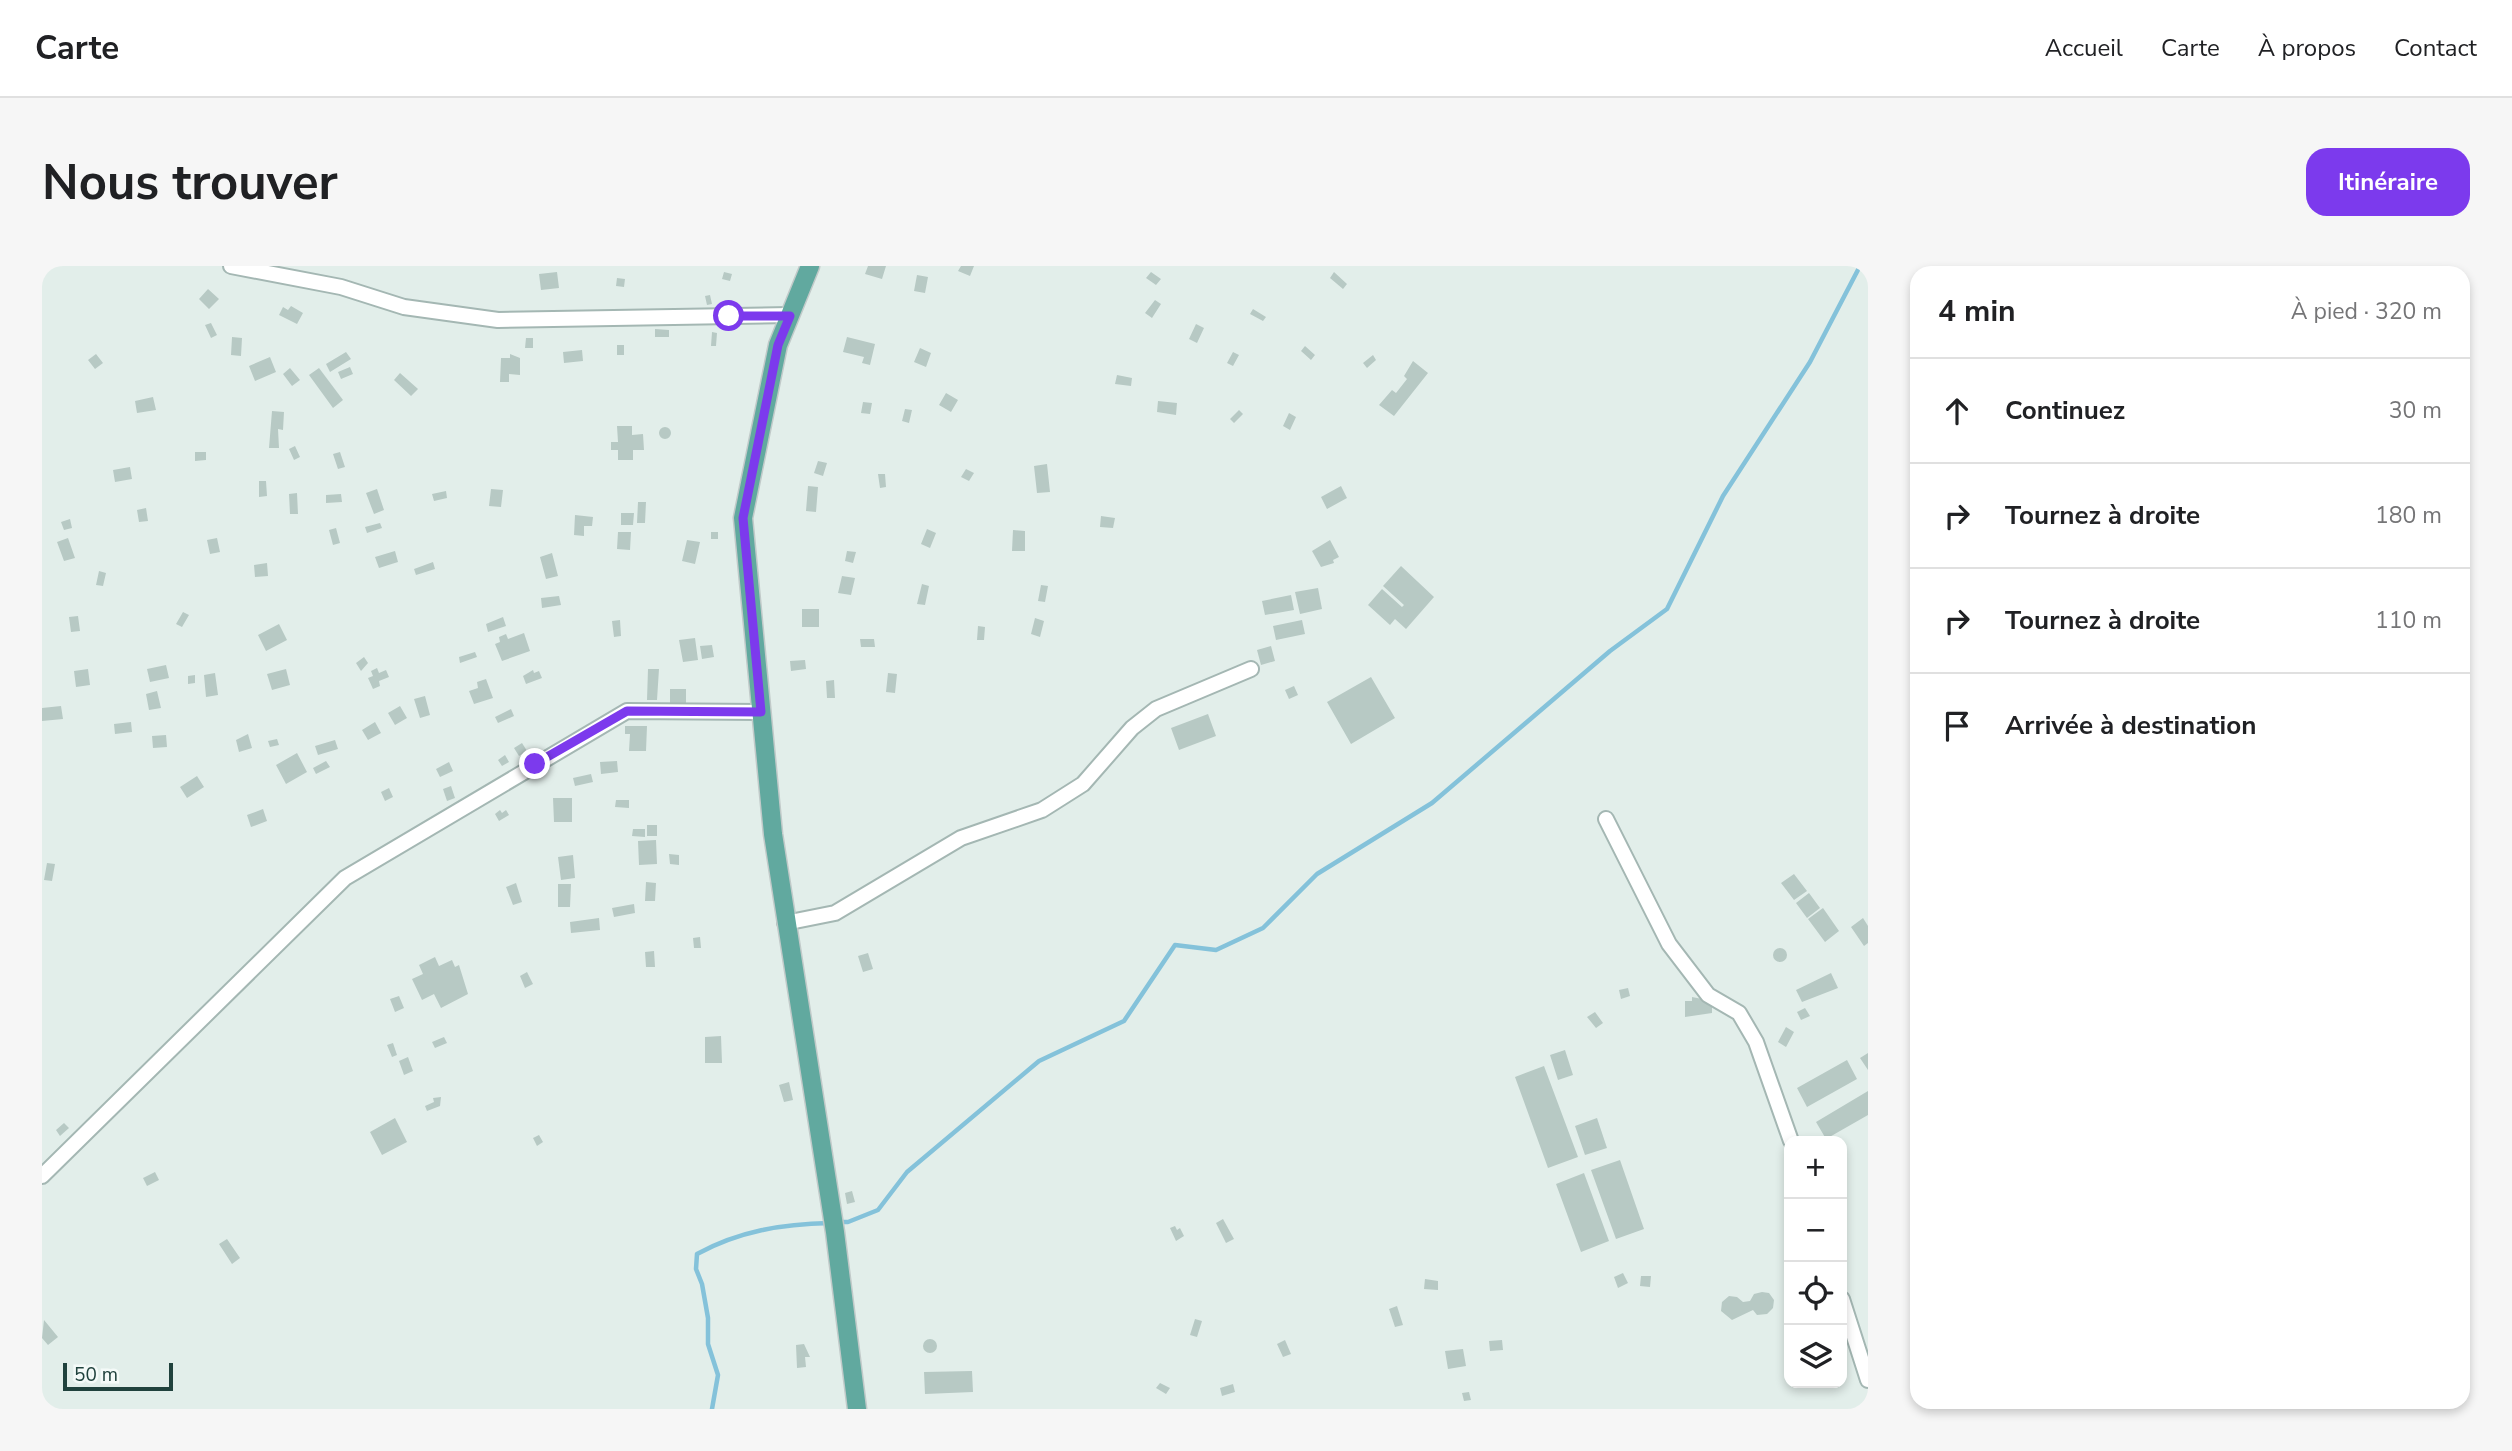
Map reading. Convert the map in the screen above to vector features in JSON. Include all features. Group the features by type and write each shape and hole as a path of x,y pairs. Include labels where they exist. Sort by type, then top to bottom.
{"main road":[{"path":"810,266 778,345 743,518 761,712 785,923 835,1232 857,1409"}],"street":[{"path":"231,266 341,287 404,307 498,320 790,316"},
{"path":"785,923 835,913 961,838 1042,810 1083,784 1132,728 1156,709 1251,669"},
{"path":"42,1176 345,878 627,711 761,712"},
{"path":"1606,819 1669,944 1708,995 1739,1013 1756,1042 1789,1136"},
{"path":"1847,1315 1868,1380"}],"building":[{"path":"868,266 886,266 882,279 865,274"},
{"path":"961,266 974,266 970,276 958,271"},
{"path":"557,272 559,288 541,290 539,274"},
{"path":"724,272 732,274 730,281 722,279"},
{"path":"1151,272 1161,279 1156,285 1146,278"},
{"path":"1334,272 1347,284 1343,289 1330,278"},
{"path":"917,275 928,277 925,293 914,291"},
{"path":"617,278 625,279 624,287 616,286"},
{"path":"208,289 219,299 209,309 199,299"},
{"path":"710,295 712,304 707,305 705,296"},
{"path":"1155,300 1161,304 1152,318 1145,313"},
{"path":"291,306 303,313 297,324 279,315 283,307 288,310"},
{"path":"1253,309 1266,317 1263,321 1250,314"},
{"path":"211,323 217,335 211,338 205,325"},
{"path":"1196,324 1204,328 1197,343 1189,339"},
{"path":"655,329 669,330 669,337 655,337"},
{"path":"712,332 717,333 716,346 711,346"},
{"path":"232,337 242,338 241,356 231,355"},
{"path":"847,337 875,344 870,365 862,363 864,357 843,352"},
{"path":"526,338 533,338 533,348 525,348"},
{"path":"617,345 624,345 624,355 617,355"},
{"path":"1305,346 1315,355 1311,360 1301,351"},
{"path":"920,348 931,353 926,367 914,362"},
{"path":"582,350 583,361 564,363 563,352"},
{"path":"346,352 351,359 330,372 326,364"},
{"path":"1233,352 1239,355 1233,366 1227,363"},
{"path":"96,354 103,363 95,369 88,360"},
{"path":"510,354 520,358 520,375 509,374 509,382 500,382 501,358 510,358"},
{"path":"1373,355 1376,360 1367,368 1363,363"},
{"path":"270,357 276,372 255,381 249,366"},
{"path":"1413,361 1428,373 1394,416 1379,405 1392,390 1396,393 1407,379 1404,376"},
{"path":"350,367 353,374 341,379 338,372"},
{"path":"290,368 300,380 292,386 283,374"},
{"path":"319,368 343,400 333,408 309,375"},
{"path":"400,373 418,389 411,396 394,380"},
{"path":"1117,375 1132,378 1131,386 1115,384"},
{"path":"946,393 958,400 951,412 939,405"},
{"path":"153,397 156,410 137,413 135,401"},
{"path":"1158,401 1177,403 1176,415 1157,412"},
{"path":"863,402 872,403 870,414 861,413"},
{"path":"905,409 912,410 909,423 902,421"},
{"path":"1239,410 1243,414 1234,423 1230,419"},
{"path":"272,411 284,412 283,430 278,429 279,448 269,448"},
{"path":"1289,413 1296,417 1290,430 1283,426"},
{"path":"617,426 632,426 632,435 643,434 644,450 633,450 633,460 618,460 618,450 611,450 611,442 618,442"},
{"path":"665,427 671,433 665,439 659,433"},
{"path":"295,446 300,457 294,460 289,449"},
{"path":"195,452 206,452 206,460 195,461"},
{"path":"340,452 345,467 338,469 333,454"},
{"path":"818,461 827,463 823,476 814,473"},
{"path":"1047,464 1050,492 1037,493 1034,466"},
{"path":"130,467 132,479 115,482 113,470"},
{"path":"966,469 974,473 969,481 961,477"},
{"path":"878,474 885,474 886,487 880,488"},
{"path":"259,481 266,481 267,496 259,497"},
{"path":"808,486 818,487 816,512 806,511"},
{"path":"1341,486 1347,498 1327,509 1321,497"},
{"path":"377,489 384,510 374,514 366,493"},
{"path":"491,489 503,490 501,507 489,506"},
{"path":"446,491 447,498 434,501 432,494"},
{"path":"297,493 298,514 290,514 289,494"},
{"path":"341,494 342,502 326,503 326,495"},
{"path":"638,502 646,502 645,523 637,523"},
{"path":"146,508 148,521 139,522 137,510"},
{"path":"621,513 634,513 633,525 621,525"},
{"path":"575,515 593,517 592,526 584,526 584,536 574,535"},
{"path":"1101,516 1115,518 1113,528 1100,527"},
{"path":"70,519 72,528 64,530 61,522"},
{"path":"380,523 382,528 367,533 365,527"},
{"path":"336,528 340,543 333,545 329,530"},
{"path":"927,529 936,533 930,548 921,544"},
{"path":"1013,530 1025,531 1025,551 1012,551"},
{"path":"618,532 631,532 630,550 617,549"},
{"path":"711,532 718,532 718,539 711,539"},
{"path":"68,538 75,558 64,561 57,542"},
{"path":"217,538 220,552 210,554 207,540"},
{"path":"687,540 700,542 695,564 682,561"},
{"path":"1330,540 1339,557 1333,560 1334,563 1321,567 1312,551"},
{"path":"395,551 398,562 379,568 375,557"},
{"path":"847,551 856,552 853,563 845,561"},
{"path":"552,553 558,576 546,579 540,557"},
{"path":"433,562 435,569 416,575 414,569"},
{"path":"267,563 268,576 255,577 254,565"},
{"path":"1401,566 1434,597 1406,629 1395,619 1390,625 1368,605 1382,589 1402,607 1404,605 1383,586"},
{"path":"99,571 106,573 103,586 96,585"},
{"path":"842,576 855,578 851,595 838,593"},
{"path":"922,584 929,586 925,605 917,604"},
{"path":"1041,585 1048,586 1045,602 1038,601"},
{"path":"1318,588 1322,609 1300,614 1295,592"},
{"path":"1291,595 1294,610 1265,615 1262,601"},
{"path":"559,596 561,605 542,608 541,598"},
{"path":"802,609 819,609 819,627 802,627"},
{"path":"183,612 189,615 182,627 176,624"},
{"path":"78,616 80,631 71,632 69,617"},
{"path":"503,617 506,626 488,632 486,624"},
{"path":"1035,618 1044,621 1040,637 1031,634"},
{"path":"620,620 621,636 614,637 612,621"},
{"path":"1302,620 1305,634 1276,640 1273,626"},
{"path":"279,624 287,640 266,651 258,635"},
{"path":"978,626 985,627 984,640 977,640"},
{"path":"524,633 530,651 502,661 495,644 500,642 499,637 506,634 508,639"},
{"path":"695,638 698,660 683,662 679,640"},
{"path":"860,639 874,639 875,647 861,647"},
{"path":"712,645 714,657 702,659 700,646"},
{"path":"1271,646 1275,661 1261,665 1257,650"},
{"path":"475,652 477,657 460,663 459,657"},
{"path":"364,657 368,663 361,671 356,663"},
{"path":"805,660 806,669 791,671 790,661"},
{"path":"166,665 169,678 150,682 147,669"},
{"path":"377,668 379,673 386,670 389,677 379,681 380,686 373,689 368,678 373,676 371,671"},
{"path":"88,669 90,685 76,687 74,671"},
{"path":"286,669 290,685 272,690 267,674"},
{"path":"648,669 659,669 657,700 647,700"},
{"path":"533,670 534,673 539,671 542,678 526,684 523,676"},
{"path":"215,673 218,695 206,697 204,675"},
{"path":"888,673 897,674 895,693 886,692"},
{"path":"195,675 195,683 188,684 188,676"},
{"path":"1371,677 1395,718 1351,744 1327,702"},
{"path":"486,679 493,698 474,704 469,691 478,688 477,682"},
{"path":"834,680 835,698 827,698 826,681"},
{"path":"1294,686 1298,695 1289,699 1285,690"},
{"path":"670,689 686,689 686,703 670,704"},
{"path":"157,691 161,708 149,710 146,694"},
{"path":"425,696 430,715 420,718 414,699"},
{"path":"61,706 63,719 42,721 42,708"},
{"path":"400,706 407,718 395,725 388,713"},
{"path":"511,709 514,716 498,723 495,717"},
{"path":"1208,714 1216,736 1179,750 1171,728"},
{"path":"131,722 132,732 115,734 114,724"},
{"path":"375,722 381,733 368,740 362,730"},
{"path":"625,726 647,726 646,751 629,751 630,734 625,734"},
{"path":"248,734 252,748 239,752 236,740"},
{"path":"166,735 167,747 153,748 152,736"},
{"path":"277,739 279,745 270,747 268,741"},
{"path":"335,740 338,749 318,755 315,746"},
{"path":"522,743 527,751 519,756 514,748"},
{"path":"297,753 307,772 286,784 276,765"},
{"path":"505,755 509,762 502,766 498,760"},
{"path":"326,761 330,767 316,774 313,768"},
{"path":"617,761 618,772 601,774 600,762"},
{"path":"449,762 453,771 440,777 436,769"},
{"path":"591,774 593,782 575,786 573,778"},
{"path":"197,776 204,787 187,798 180,787"},
{"path":"451,786 455,798 447,801 443,789"},
{"path":"389,788 393,797 385,801 381,792"},
{"path":"553,798 572,798 572,822 554,822"},
{"path":"616,800 629,800 629,808 615,807"},
{"path":"263,809 267,821 251,827 247,815"},
{"path":"500,810 502,813 506,810 509,815 499,821 495,814"},
{"path":"647,825 657,825 657,836 647,836"},
{"path":"633,829 645,829 645,837 632,836"},
{"path":"656,840 657,864 639,865 638,841"},
{"path":"669,854 679,855 679,865 670,864"},
{"path":"573,855 575,878 561,880 558,857"},
{"path":"47,863 55,864 52,881 44,880"},
{"path":"1794,874 1807,891 1794,900 1781,883"},
{"path":"646,882 656,883 655,901 645,901"},
{"path":"516,883 522,902 513,905 506,887"},
{"path":"558,884 571,884 570,907 558,907"},
{"path":"1809,893 1820,908 1807,918 1796,903"},
{"path":"634,904 635,913 614,917 612,908"},
{"path":"1823,908 1839,931 1825,942 1808,919"},
{"path":"599,918 600,930 571,933 570,922"},
{"path":"1863,918 1868,926 1868,943 1864,946 1851,927"},
{"path":"700,937 701,948 694,948 693,938"},
{"path":"1780,948 1785,950 1785,960 1780,962 1775,960 1773,955 1775,950"},
{"path":"654,951 655,967 646,967 645,952"},
{"path":"868,953 873,969 863,972 858,956"},
{"path":"435,957 439,966 452,960 455,967 459,965 468,994 441,1008 434,994 422,1000 412,979 423,974 419,965"},
{"path":"527,972 533,984 525,988 520,976"},
{"path":"1831,973 1838,988 1802,1002 1796,990"},
{"path":"1628,988 1630,996 1621,999 1619,990"},
{"path":"399,996 404,1008 395,1012 390,999"},
{"path":"1692,997 1712,1001 1712,1013 1685,1017 1685,1001 1692,1001"},
{"path":"1805,1008 1810,1016 1801,1020 1797,1012"},
{"path":"1595,1012 1603,1023 1596,1028 1587,1017"},
{"path":"1786,1027 1794,1032 1786,1047 1778,1042"},
{"path":"721,1036 722,1063 705,1063 705,1037"},
{"path":"444,1037 447,1043 435,1048 432,1042"},
{"path":"393,1043 397,1055 392,1057 387,1045"},
{"path":"1565,1050 1573,1075 1558,1080 1550,1055"},
{"path":"1868,1053 1868,1070 1860,1058"},
{"path":"408,1057 413,1071 404,1075 399,1061"},
{"path":"1847,1060 1857,1079 1807,1107 1797,1088"},
{"path":"1544,1066 1578,1157 1548,1168 1515,1077"},
{"path":"789,1082 793,1100 784,1102 779,1085"},
{"path":"1868,1091 1868,1115 1831,1136 1824,1136 1816,1122"},
{"path":"441,1097 440,1106 427,1111 425,1106 434,1102 433,1098"},
{"path":"395,1118 407,1142 382,1155 370,1132"},
{"path":"1597,1118 1607,1148 1585,1155 1575,1126"},
{"path":"64,1123 69,1128 60,1136 56,1130"},
{"path":"539,1135 543,1142 537,1146 533,1138"},
{"path":"1620,1160 1644,1229 1616,1239 1591,1170"},
{"path":"155,1172 159,1180 147,1186 143,1178"},
{"path":"1584,1173 1609,1241 1581,1252 1556,1184"},
{"path":"852,1191 855,1202 847,1204 845,1193"},
{"path":"1223,1219 1234,1239 1226,1243 1216,1223"},
{"path":"1175,1226 1177,1230 1180,1228 1184,1236 1176,1241 1170,1228"},
{"path":"227,1239 240,1258 232,1264 219,1244"},
{"path":"1623,1273 1628,1283 1618,1288 1614,1277"},
{"path":"1641,1276 1651,1276 1650,1287 1640,1286"},
{"path":"1425,1279 1438,1281 1438,1290 1424,1289"},
{"path":"1769,1293 1774,1300 1773,1308 1767,1314 1757,1315 1753,1310 1732,1320 1721,1311 1722,1302 1729,1296 1737,1297 1743,1302 1750,1301 1754,1294"},
{"path":"1397,1306 1403,1325 1395,1327 1389,1309"},
{"path":"1195,1319 1202,1321 1197,1337 1190,1335"},
{"path":"44,1320 58,1337 48,1345 42,1338"},
{"path":"927,1339 933,1339 937,1346 933,1353 927,1353 923,1349 923,1343"},
{"path":"1285,1340 1291,1354 1283,1357 1277,1344"},
{"path":"1502,1340 1503,1350 1490,1351 1489,1341"},
{"path":"804,1344 810,1357 805,1357 806,1367 797,1368 796,1345"},
{"path":"1463,1349 1466,1366 1448,1369 1445,1351"},
{"path":"972,1371 973,1392 925,1394 924,1372"},
{"path":"1160,1383 1170,1388 1166,1394 1156,1388"},
{"path":"1233,1384 1235,1392 1222,1396 1220,1388"},
{"path":"1469,1392 1471,1400 1464,1401 1462,1393"}],"waterway":[{"path":"838,1222 848,1222 878,1210 907,1172 1039,1061 1124,1021 1175,945 1216,950 1263,928 1317,874 1432,803 1610,651 1667,609 1723,496 1810,362 1860,266"},
{"path":"712,1409 718,1375 708,1344 708,1318 702,1284 696,1269 697,1254 761,1230 830,1223"}],"route":[{"path":"535,764 627,711 761,712 743,518 778,345 790,316 729,316"}]}
